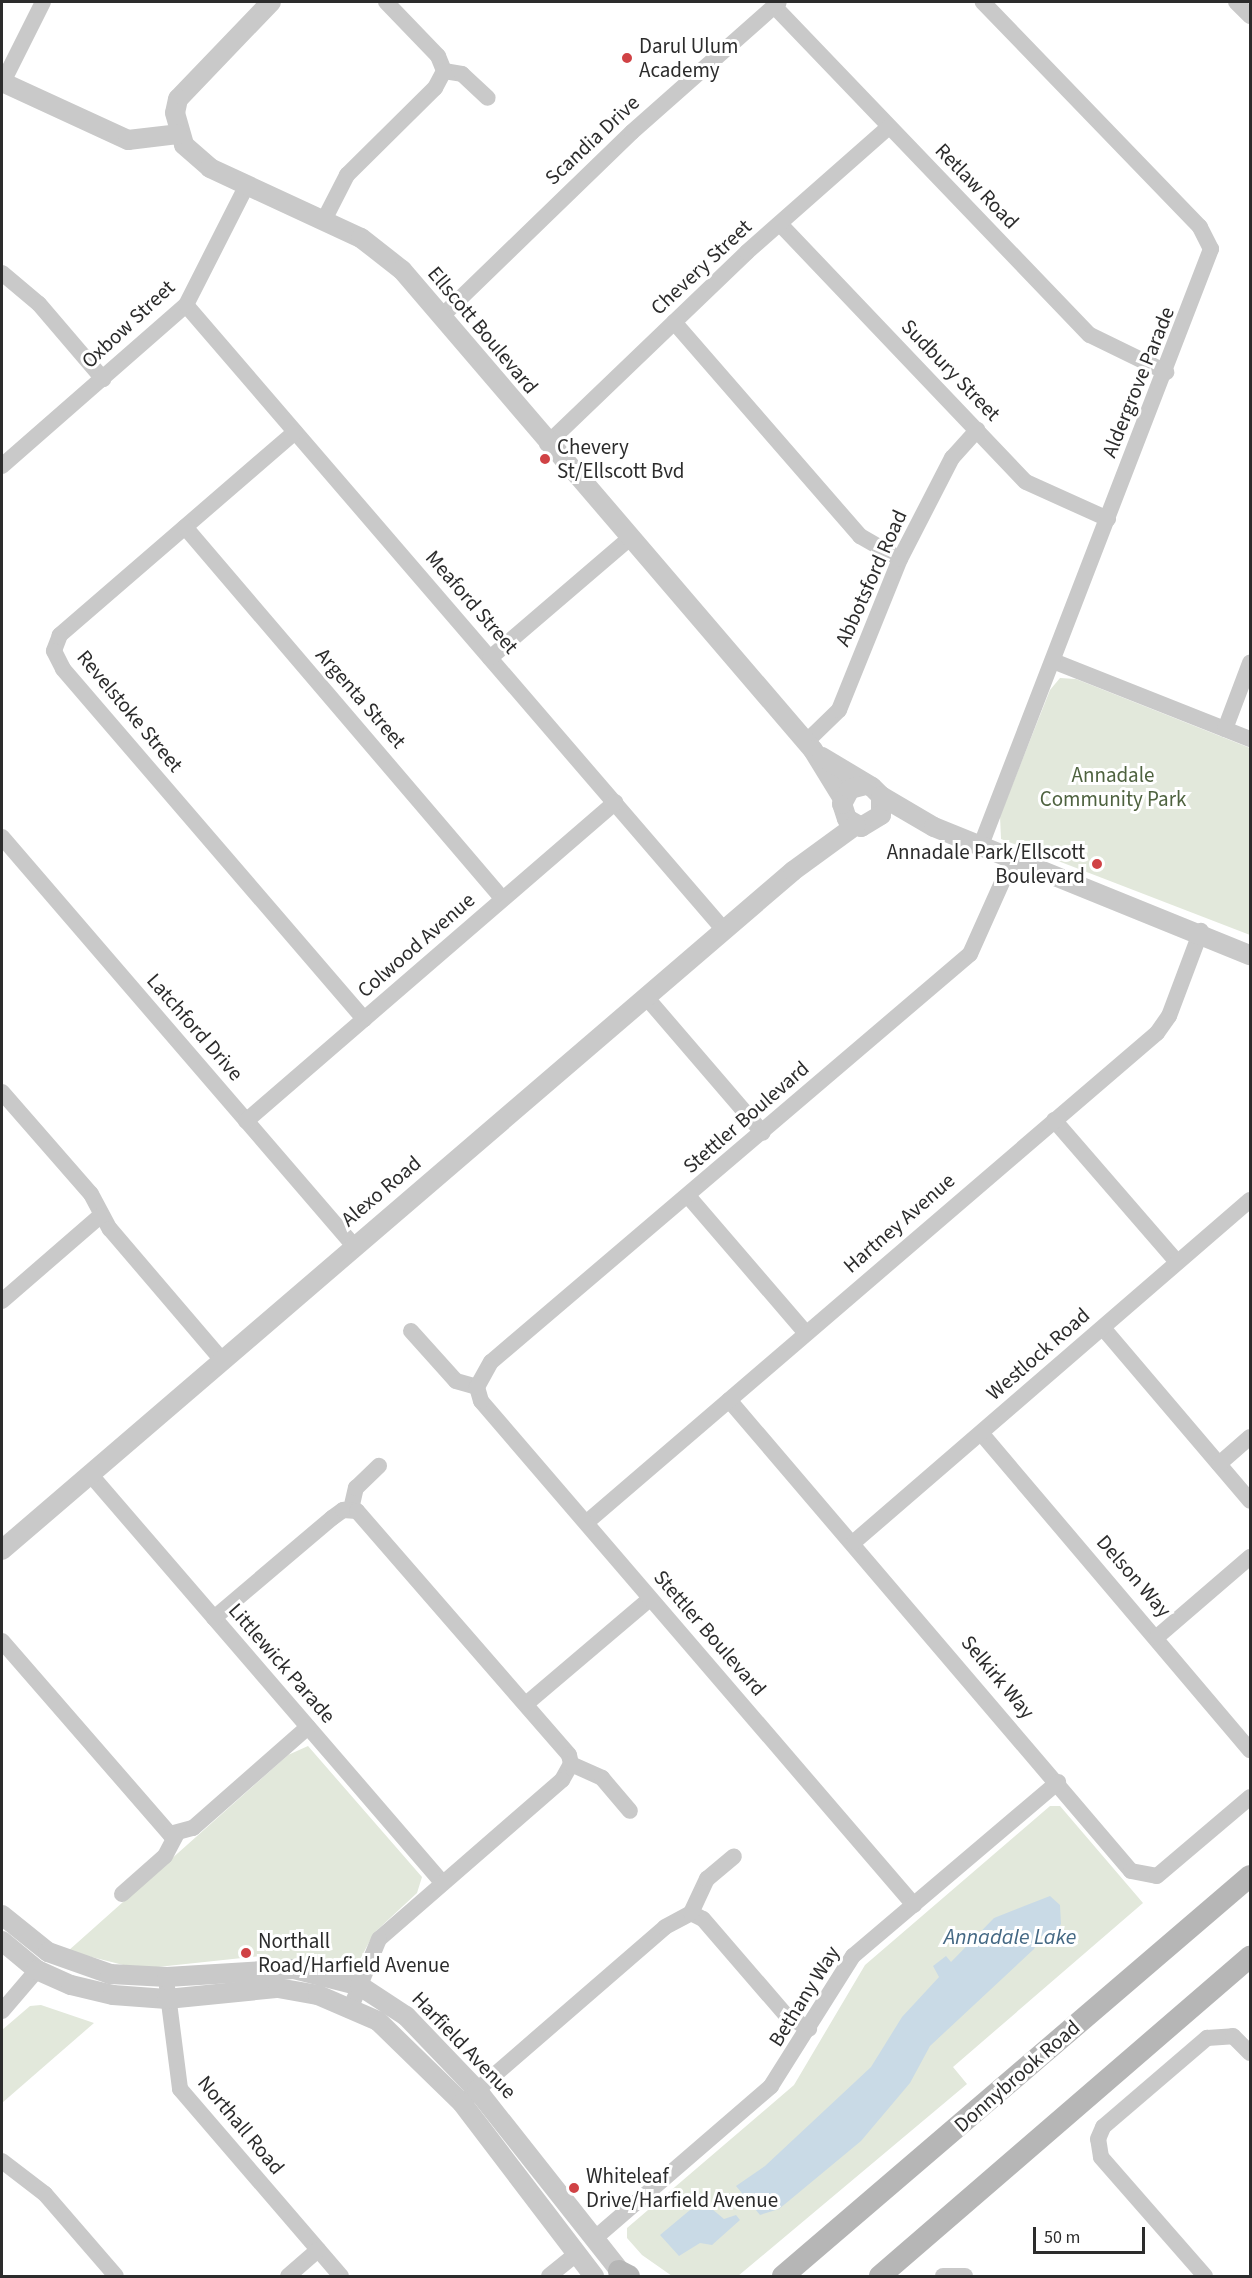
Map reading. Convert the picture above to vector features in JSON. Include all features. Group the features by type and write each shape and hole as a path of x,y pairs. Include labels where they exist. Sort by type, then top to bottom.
{"main road":[{"name":"Donnybrook Road","path":"783,2277 1251,1876"},
{"path":"880,2277 1251,1957"}],"street":[{"path":"43,2 2,82 128,140 178,134 175,113 184,90 271,2"},
{"path":"324,220 346,176 435,88 444,71 438,56 386,2"},
{"name":"Aldergrove Parade","path":"981,845 1210,257 1209,241 983,2"},
{"path":"1236,2 1251,16"},
{"name":"Retlaw Road","path":"777,4 889,127 1090,336 1166,372"},
{"name":"Scandia Drive","path":"441,317 632,132 777,4"},
{"path":"444,71 462,74 488,98"},
{"name":"Chevery Street","path":"547,444 674,322 889,127"},
{"name":"Ellscott Boulevard","path":"178,134 201,162 324,220 390,259 809,746 848,813"},
{"name":"Oxbow Street","path":"2,466 186,305 247,184"},
{"name":"Sudbury Street","path":"780,224 1035,489 1108,519"},
{"path":"2,273 39,304 103,379"},
{"name":"Meaford Street","path":"186,305 724,930"},
{"path":"674,322 860,536 900,559"},
{"name":"Abbotsford Road","path":"809,746 839,710 900,559 952,458 977,430"},
{"name":"Revelstoke Street","path":"295,432 60,635 57,660 364,1019"},
{"name":"Argenta Street","path":"185,527 503,899"},
{"path":"490,658 629,539"},
{"path":"1053,661 1251,739"},
{"path":"1225,729 1251,663"},
{"name":"Ellscott Boulevard","path":"809,746 874,791 934,827 1246,950"},
{"name":"Alexo Road","path":"2,1550 793,871 848,813 855,786 874,791"},
{"path":"848,813 877,820 874,791"},
{"name":"Colwood Avenue","path":"246,1121 615,802"},
{"name":"Ellscott Boulevard","path":"877,820 934,827"},
{"name":"Latchford Drive","path":"2,837 354,1246"},
{"name":"Stettler Boulevard","path":"915,1905 481,1401 477,1387 491,1362 970,954 1013,858"},
{"name":"Hartney Avenue","path":"587,1522 1164,1025 1202,932"},
{"path":"646,997 763,1132"},
{"path":"2,1092 91,1194 100,1216 222,1360"},
{"path":"1054,1120 1177,1262"},
{"path":"688,1196 806,1333"},
{"name":"Westlock Road","path":"854,1542 1251,1200"},
{"path":"2,1301 100,1216"},
{"path":"1103,1328 1251,1501"},
{"path":"411,1331 456,1381 477,1387"},
{"name":"Selkirk Way","path":"729,1400 854,1542 1058,1782 1126,1866 1147,1878 1166,1870 1251,1797"},
{"name":"Delson Way","path":"981,1433 1251,1750"},
{"path":"1219,1464 1251,1437"},
{"path":"351,1509 356,1488 379,1466"},
{"name":"Littlewick Parade","path":"90,1474 441,1881"},
{"path":"214,1618 332,1518 351,1509"},
{"path":"351,1509 366,1517 566,1749 571,1764 602,1778 630,1811"},
{"path":"1157,1637 1251,1557"},
{"path":"526,1704 650,1599"},
{"path":"2,1641 163,1828 176,1835"},
{"path":"122,1894 165,1856 176,1835 193,1828 308,1727"},
{"path":"351,2007 379,1939 441,1881 562,1780 571,1764"},
{"name":"Bethany Way","path":"594,2239 771,2086 853,1956 1058,1782"},
{"path":"462,2103 665,1927 691,1913 707,1880 734,1856"},
{"path":"691,1913 703,1919 786,2015 809,2029"},
{"name":"Harfield Avenue","path":"2,1915 33,1942 77,1965 132,1977 294,1969 360,1986 406,2016 477,2090 624,2275"},
{"name":"Harfield Avenue","path":"2,1941 37,1970 81,1988 167,1999 278,1988 351,2007 401,2039 462,2103 594,2277"},
{"path":"2,2010 37,1970"},
{"name":"Northall Road","path":"167,1977 167,1999 180,2089 341,2277"},
{"path":"1205,2277 1101,2157 1098,2139 1103,2127 1208,2038 1233,2036 1251,2053"},
{"path":"2,2162 45,2194 116,2277"},
{"path":"288,2277 318,2250"},
{"path":"549,2277 576,2254"},
{"path":"943,2277 965,2277"}],"green space":[{"name":"Annadale Community Park","path":"1060,678 1076,679 1250,748 1250,935 1001,839 1000,816 1050,690"},
{"path":"308,1746 422,1877 417,1893 374,1933 356,1967 341,1971 261,1956 139,1969 68,1951 288,1755"},
{"path":"1050,1806 1060,1806 1143,1903 953,2067 967,2084 738,2276 672,2276 642,2255 627,2238 627,2228 794,2085 865,1965"},
{"path":"41,2005 94,2023 2,2103 2,2030 30,2006"}],"water":[{"name":"Annadale Lake","path":"1050,1896 1060,1905 1061,1924 1054,1936 1041,1936 1034,1949 930,2046 910,2083 861,2141 779,2209 760,2215 736,2186 765,2166 871,2067 902,2017 939,1977 933,1966 946,1956 951,1962 994,1918"},
{"path":"712,2209 724,2219 736,2215 740,2220 712,2245 700,2243 679,2256 660,2235 690,2210"}],"place":[{"name":"Darul Ulum Academy","path":"627,58"},
{"name":"Chevery St/Ellscott Bvd","path":"545,459"},
{"name":"Annadale Park/Ellscott Boulevard","path":"1097,864"},
{"name":"Northall Road/Harfield Avenue","path":"246,1953"},
{"name":"Whiteleaf Drive/Harfield Avenue","path":"574,2188"}]}
